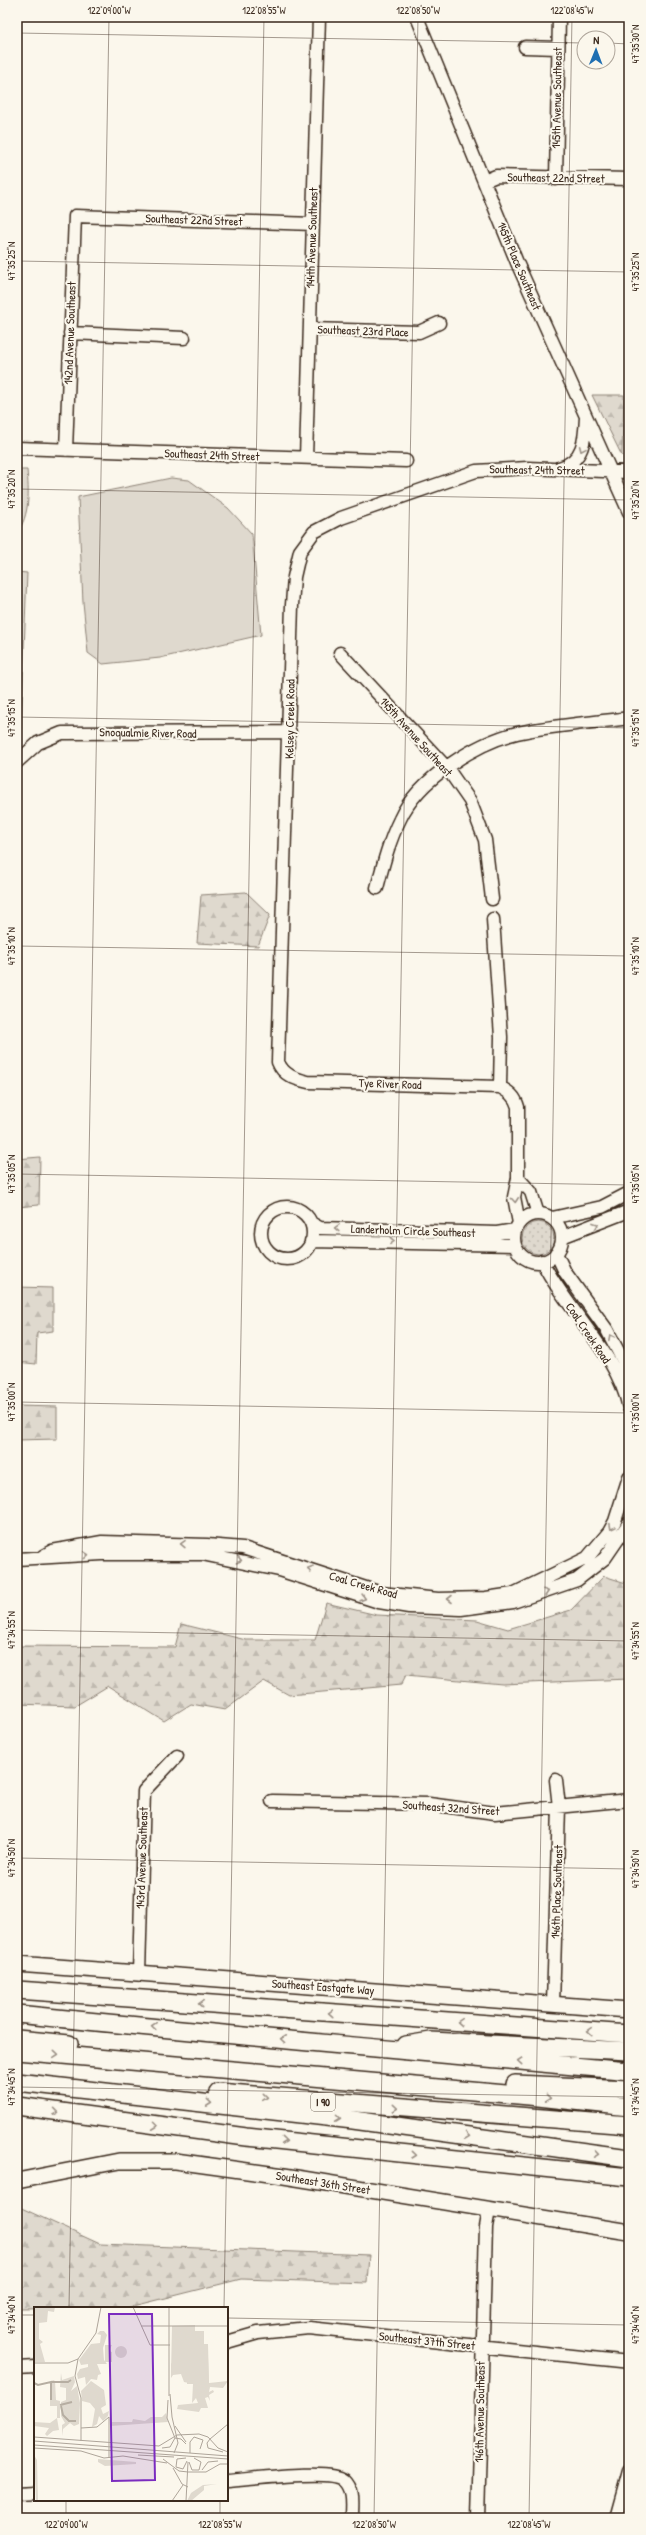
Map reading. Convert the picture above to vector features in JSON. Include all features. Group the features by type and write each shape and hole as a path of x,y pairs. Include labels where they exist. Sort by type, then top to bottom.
{"highway":[{"path":"17,1990 629,2034"},
{"path":"17,2014 236,2034 378,2049 629,2071"},
{"path":"17,2039 409,2076 629,2089"},
{"path":"378,2049 431,2041 629,2051"},
{"path":"17,2051 530,2096 629,2107"},
{"name":"I 90","path":"17,2074 416,2110 629,2125"},
{"path":"17,2082 308,2114 629,2158"},
{"path":"17,2106 246,2137 629,2177"},
{"path":"540,2168 629,2186"}],"main road":[{"name":"Southeast Eastgate Way","path":"17,1964 629,2010"},
{"name":"Southeast 36th Street","path":"17,2181 119,2161 175,2161 629,2232"}],"street":[{"name":"144th Avenue Southeast","path":"306,458 319,17"},
{"name":"145th Place Southeast","path":"417,17 518,265 587,414 629,512"},
{"name":"145th Avenue Southeast","path":"556,179 557,48 559,17"},
{"path":"524,47 557,48"},
{"name":"Southeast 22nd Street","path":"484,181 496,176 556,179 629,179"},
{"name":"Southeast 22nd Street","path":"75,216 313,224"},
{"name":"142nd Avenue Southeast","path":"66,450 75,216"},
{"name":"Southeast 23rd Place","path":"310,329 418,332 439,323"},
{"path":"70,333 184,338"},
{"path":"556,469 566,466 580,454 585,444 587,414"},
{"name":"Southeast 24th Street","path":"17,448 406,461"},
{"name":"Southeast 24th Street","path":"446,480 464,473 490,469 556,469 629,472"},
{"name":"Kelsey Creek Road","path":"278,1054 294,577 296,562 306,541 314,532 334,521 446,480"},
{"name":"145th Avenue Southeast","path":"340,653 446,768 470,802 482,827 492,899"},
{"path":"377,888 386,853 400,818 413,798 446,768 493,742 519,733 629,718"},
{"name":"Snoqualmie River Road","path":"17,762 38,743 62,733 290,732"},
{"path":"493,919 501,1037 500,1087 514,1096 518,1107 518,1178 514,1197 517,1226 515,1245 525,1258 542,1261 556,1253 562,1237 561,1230 552,1218"},
{"name":"Tye River Road","path":"278,1054 281,1068 286,1074 295,1079 308,1082 500,1087"},
{"path":"518,1178 531,1192 538,1214"},
{"path":"517,1226 531,1214 538,1214 552,1218 602,1207 629,1193"},
{"path":"284,1207 302,1212 311,1223 313,1232 311,1241 304,1252 298,1256 283,1258 276,1256 265,1246 261,1232 268,1215 284,1207"},
{"path":"562,1237 629,1211"},
{"name":"Landerholm Circle Southeast","path":"311,1223 320,1228 496,1233 517,1226"},
{"name":"Landerholm Circle Southeast","path":"311,1241 515,1245"},
{"name":"Coal Creek Road","path":"556,1253 565,1272 607,1330 629,1372"},
{"name":"Coal Creek Road","path":"542,1261 551,1281 609,1362 629,1408"},
{"name":"Coal Creek Road","path":"43,1556 52,1551 88,1543 206,1544 243,1548 381,1593 438,1600 486,1598 513,1594 587,1558 597,1548 612,1526 629,1477"},
{"name":"Coal Creek Road","path":"17,1559 43,1556 54,1558 102,1554 215,1556 279,1570 379,1602 425,1608 461,1609 513,1602 577,1580 601,1562 621,1538 629,1523"},
{"name":"143rd Avenue Southeast","path":"139,1973 144,1790 177,1756"},
{"name":"146th Place Southeast","path":"553,2004 559,1807 556,1780"},
{"name":"Southeast 32nd Street","path":"272,1801 429,1804 495,1813 629,1800"},
{"name":"146th Avenue Southeast","path":"478,2518 486,2227 489,2210"},
{"name":"Southeast 37th Street","path":"228,2342 258,2332 309,2328 629,2362"},
{"path":"17,2368 34,2367"},
{"path":"616,2518 629,2471"},
{"path":"228,2481 318,2474 336,2476 343,2479 352,2495 352,2518"},
{"path":"17,2494 34,2493"}],"green space":[{"path":"592,395 624,395 622,456"},
{"path":"17,470 27,470 28,503 24,519 17,533"},
{"path":"171,478 189,480 228,508 252,534 261,635 160,658 103,664 88,653 83,602 78,497"},
{"path":"17,572 27,573 21,729 17,729"},
{"path":"246,892 270,915 258,946 197,943 201,895"},
{"path":"40,1157 39,1205 17,1207 17,1159"},
{"path":"535,1222 541,1222 551,1229 554,1238 553,1244 547,1251 541,1254 535,1254 525,1247 522,1241 522,1235 529,1225"},
{"path":"17,1287 53,1288 53,1331 37,1333 36,1364 17,1362"},
{"path":"17,1406 57,1407 57,1439 17,1440"},
{"path":"604,1576 629,1584 629,1679 502,1684 406,1675 401,1685 289,1695 264,1681 225,1710 191,1704 164,1721 108,1686 75,1706 17,1704 17,1646 175,1647 181,1624 246,1640 315,1640 326,1603 377,1615 477,1620 508,1629 571,1610"},
{"path":"17,2206 100,2244 369,2255 367,2283 241,2279 130,2307 34,2307 34,2309 17,2309"}]}
